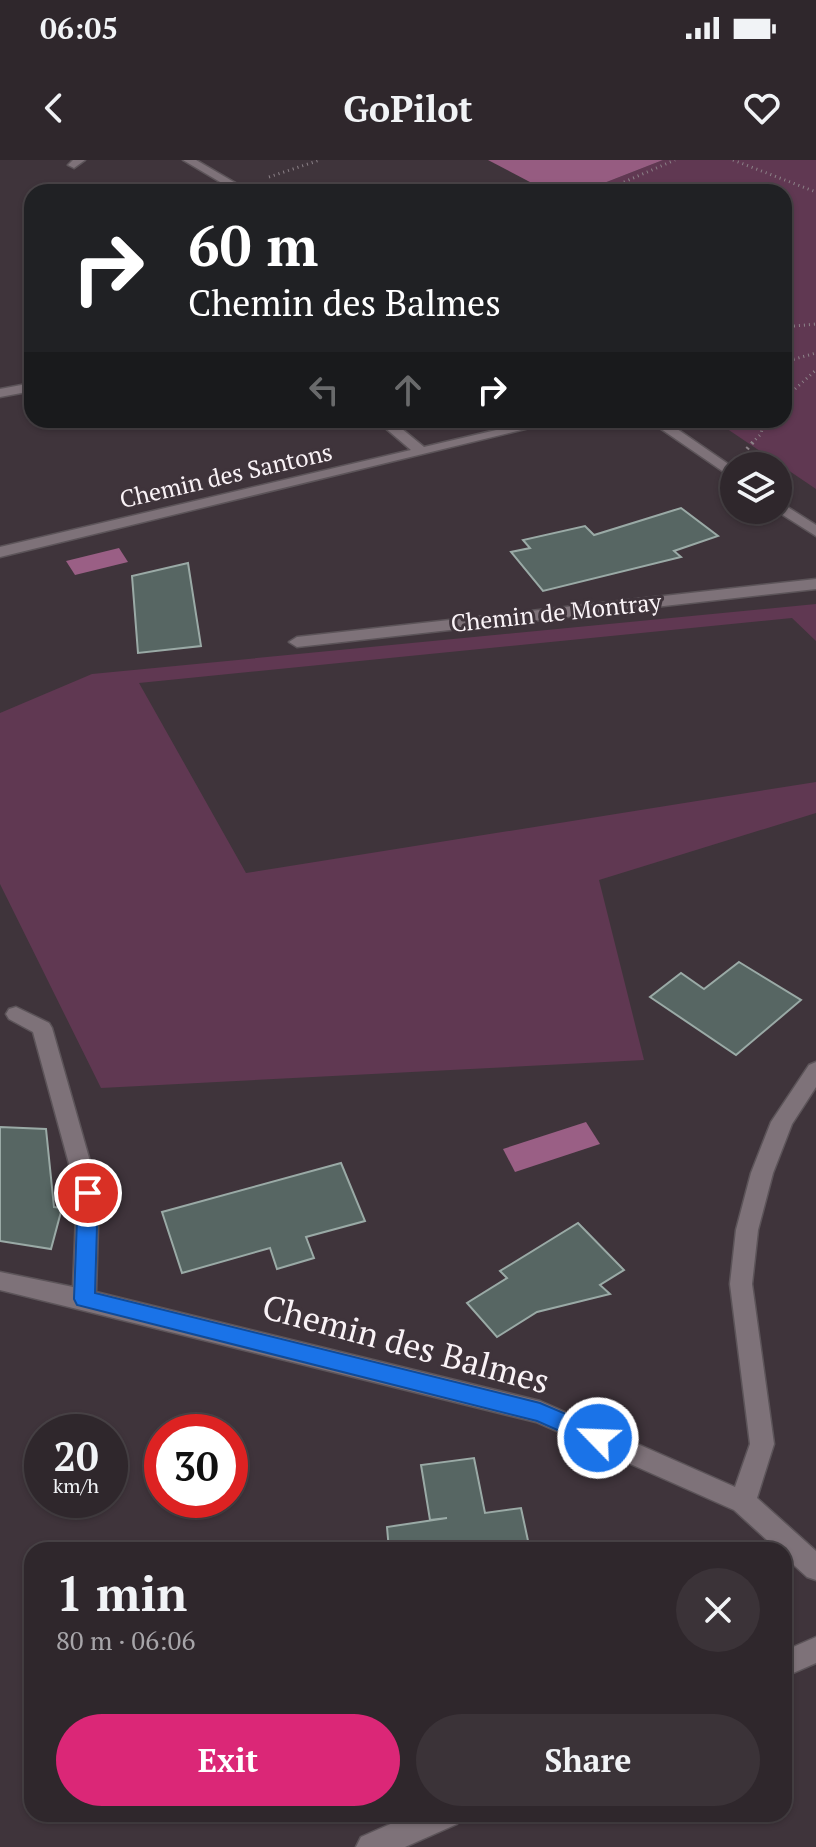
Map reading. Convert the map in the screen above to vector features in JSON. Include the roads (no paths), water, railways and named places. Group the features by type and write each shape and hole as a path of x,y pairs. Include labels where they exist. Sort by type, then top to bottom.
{"street":[{"path":"188,160 230,184"},
{"path":"0,393 24,388"},
{"path":"393,428 422,452"},
{"name":"Chemin des Santons","path":"0,552 522,428"},
{"path":"666,428 720,465"},
{"path":"792,515 816,532"},
{"name":"Chemin de Montray","path":"297,642 816,584"},
{"path":"16,1014 42,1028 88,1193 84,1299"},
{"path":"743,1502 762,1444 741,1284 747,1230 762,1173 782,1122 816,1070"},
{"name":"Chemin des Balmes","path":"0,1281 540,1412 743,1502 787,1542"},
{"name":"Chemin des Balmes","path":"792,1546 816,1568"},
{"path":"792,1660 816,1650"},
{"path":"371,1847 429,1822"}]}
